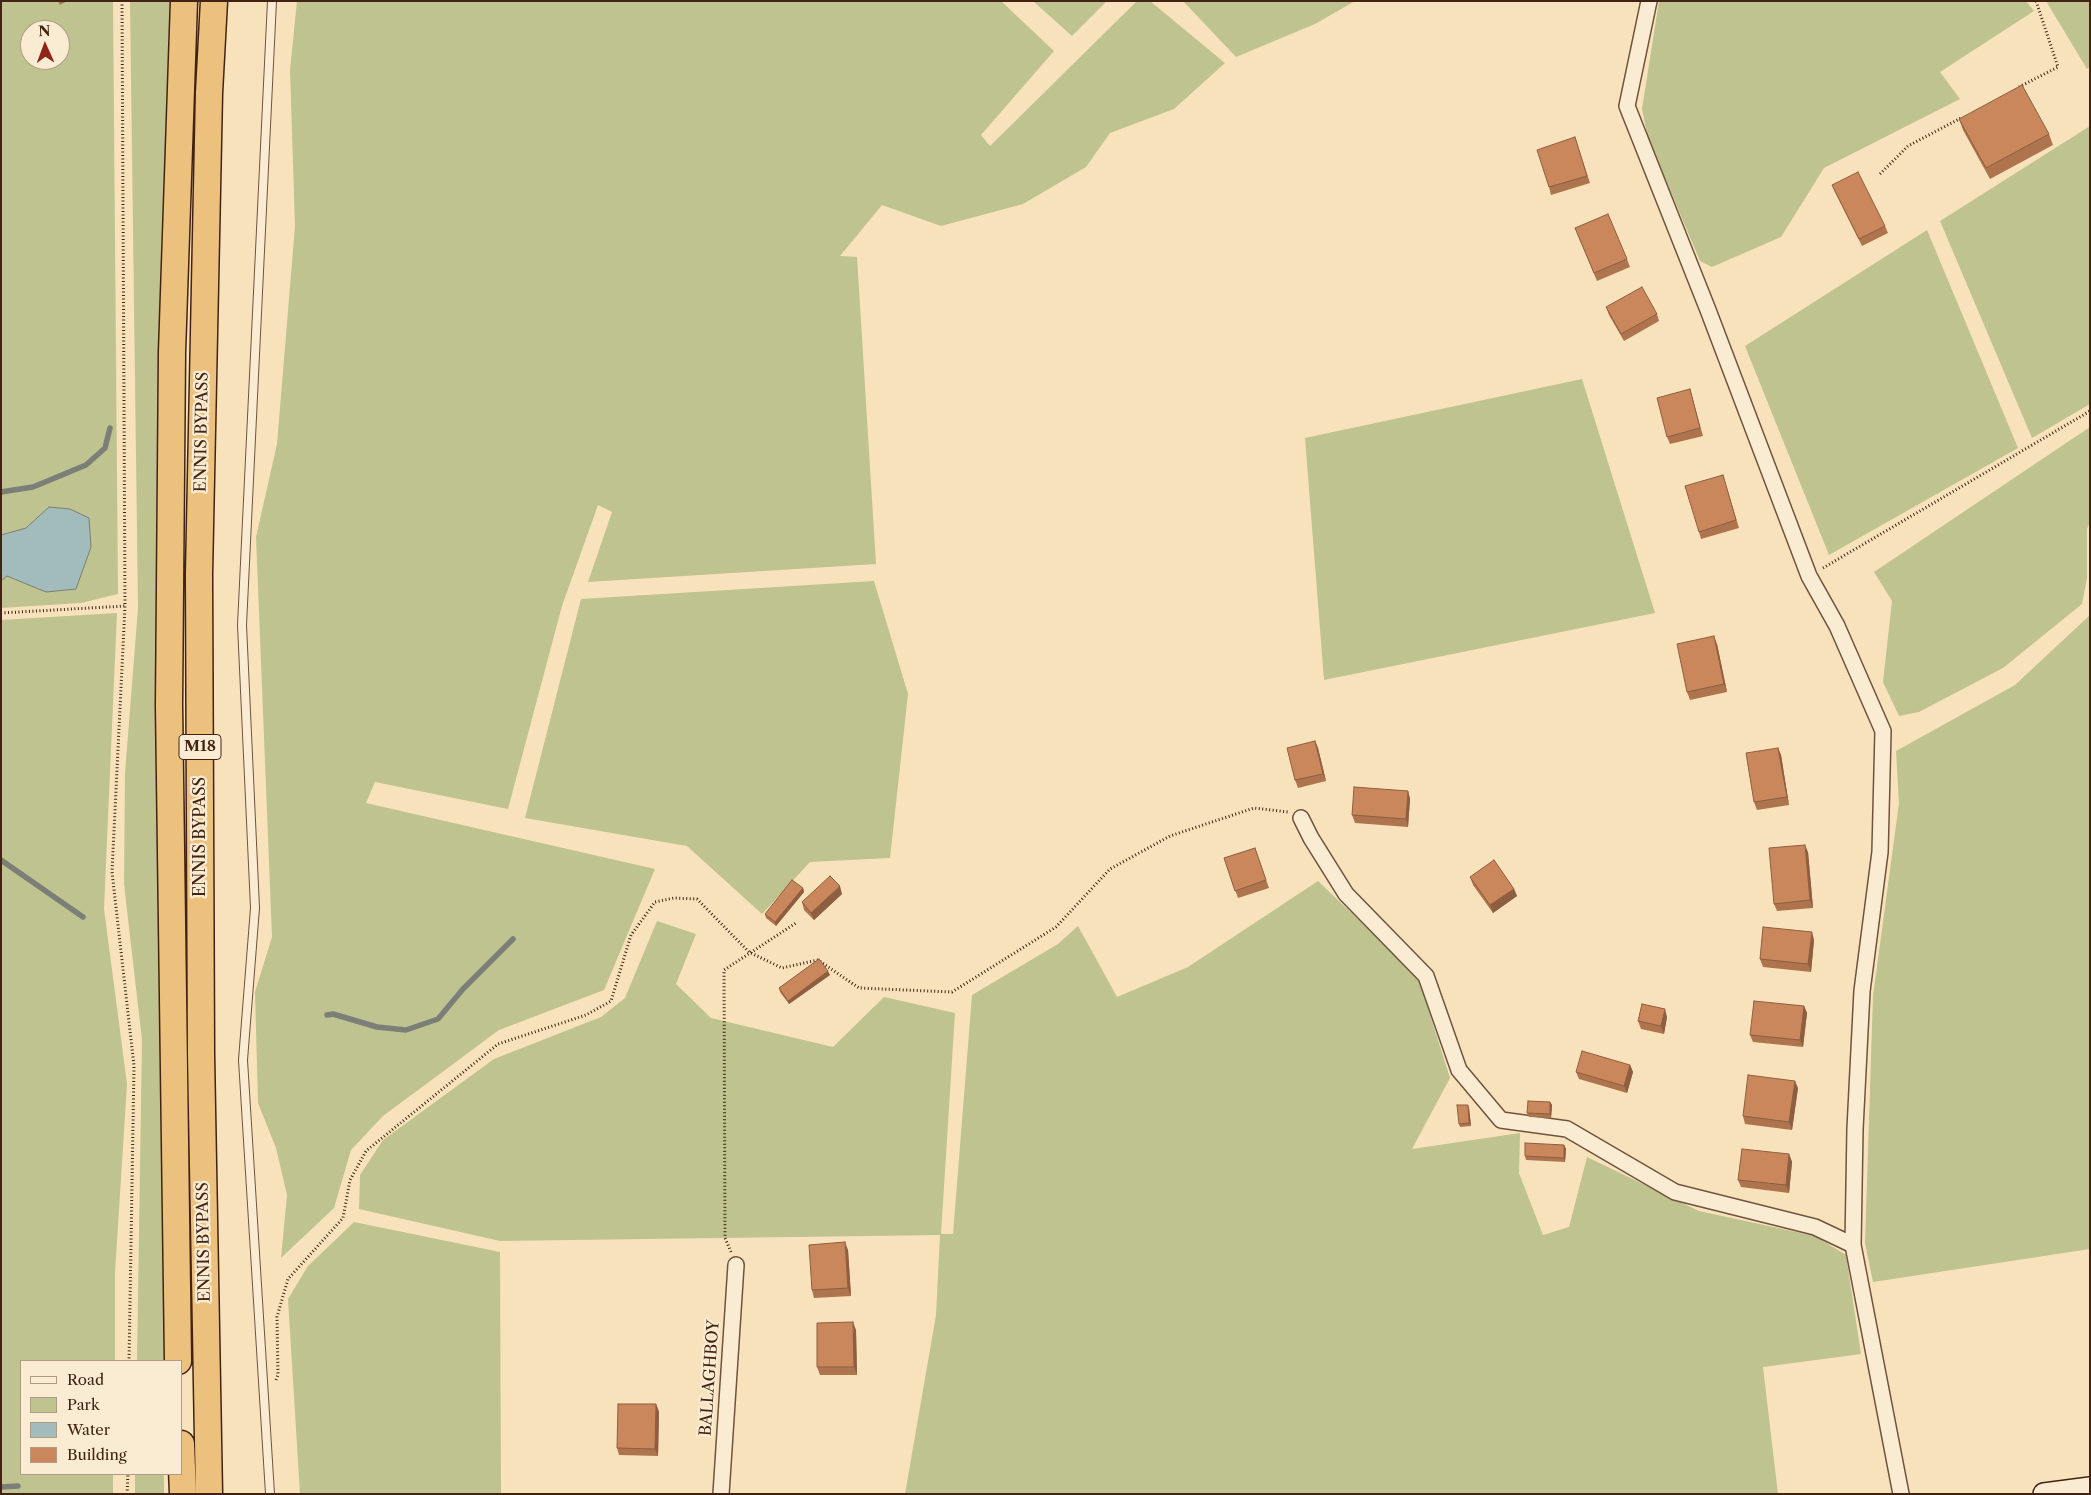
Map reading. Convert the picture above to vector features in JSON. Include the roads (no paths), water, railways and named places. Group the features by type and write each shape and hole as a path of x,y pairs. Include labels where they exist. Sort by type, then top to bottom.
{"highway":[{"name":"ENNIS BYPASS","path":"178,1360 169,695 172,352 184,1"},
{"name":"ENNIS BYPASS","path":"209,1494 200,1044 199,574 209,112 214,1"},
{"path":"182,1469 183,1494"}],"main road":[{"path":"2044,1494 2090,1488"}],"street":[{"path":"1649,1 1626,106 1708,310 1809,576 1837,626 1883,731 1880,852 1862,991 1855,1129 1853,1245 1901,1494"},
{"path":"1301,818 1311,838 1346,894 1426,976 1459,1070 1501,1120 1567,1129 1675,1192 1815,1227 1853,1245"},
{"name":"BALLAGHBOY","path":"721,1494 736,1265"}],"lane":[{"path":"270,1494 243,1060 255,908 242,625 272,1"}],"water":[{"path":"49,507 70,509 89,518 91,547 76,589 46,592 7,576 1,581 1,535 26,528"}],"waterway":[{"path":"1,492 33,487 86,465 105,448 110,428"},
{"path":"1,860 83,917"},
{"path":"327,1015 333,1014 377,1027 406,1030 438,1019 463,989 513,939"},
{"path":"1,1487 18,1486"}]}
